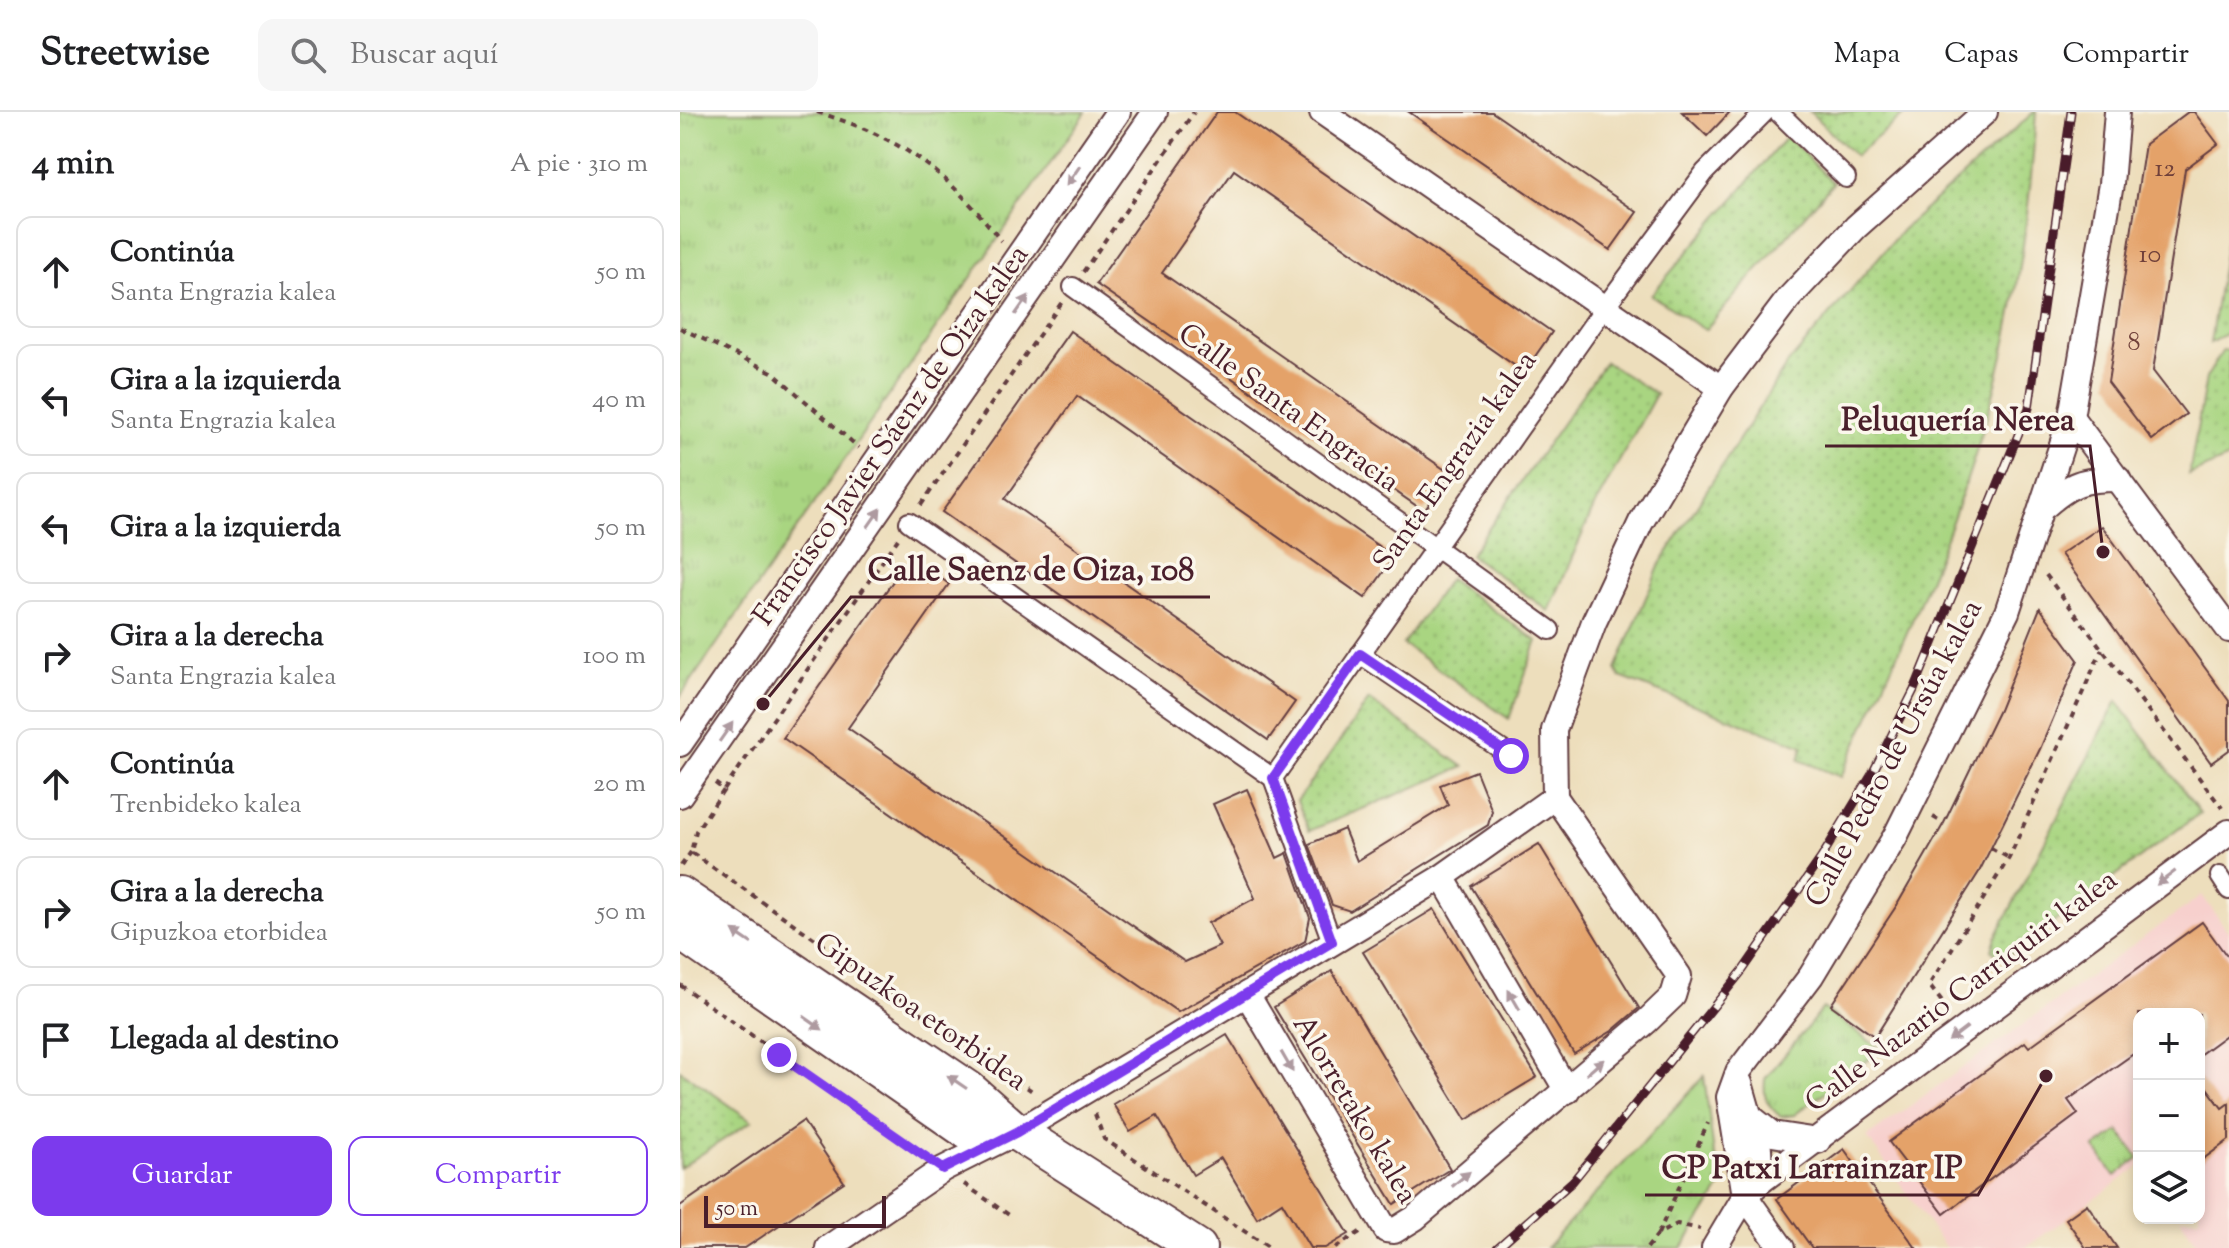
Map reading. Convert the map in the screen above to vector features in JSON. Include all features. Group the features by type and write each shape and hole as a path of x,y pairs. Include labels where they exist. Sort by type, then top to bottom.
{"main road":[{"name":"Gipuzkoa etorbidea","path":"680,895 968,1089 1017,1132 1198,1248"},
{"name":"Gipuzkoa etorbidea","path":"680,931 969,1132 1017,1132"}],"street":[{"name":"Francisco Javier Sáenz de Oiza kalea","path":"680,744 1118,112"},
{"name":"Francisco Javier Sáenz de Oiza kalea","path":"680,795 1155,112"},
{"path":"1322,112 1721,388"},
{"name":"Santa Engrazia kalea","path":"1273,778 1605,307 1705,172 1765,112"},
{"path":"1778,112 1846,178"},
{"path":"1442,877 1567,1091 1673,996 1679,976 1555,797 1554,730 1594,622 1641,522 1721,388 1789,298 1856,227 1985,112"},
{"name":"Calle Pedro de Ursúa kalea","path":"1753,1189 1730,1117 1729,1097 1738,1072 1811,976 1895,837 2007,612 2043,508 2071,417 2111,184 2117,112"},
{"name":"Calle Santa Engracia","path":"1073,287 1550,630"},
{"path":"2071,417 2229,630"},
{"path":"2043,508 2069,485 2089,479 2118,479"},
{"path":"909,522 1273,778 1332,942"},
{"path":"1360,654 1511,756"},
{"path":"828,1248 943,1169 1017,1132 1442,877 1555,797"},
{"name":"Calle Nazario Carriquiri kalea","path":"1708,1239 1753,1189 2229,832"},
{"name":"Alorretako kalea","path":"1247,994 1386,1230 1394,1231 1415,1218 1567,1091"},
{"path":"1738,1072 1759,1149 1753,1189 1782,1248"},
{"path":"1747,1114 1772,1134 1818,1141"}],"path":[{"path":"817,112 868,127 933,168 983,218 1015,260"},
{"name":"Francisco Javier Sáenz de Oiza kalea","path":"724,790 1194,112"},
{"path":"680,328 772,372 855,444 873,465"},
{"path":"2046,575 2222,808"},
{"path":"1949,1011 1929,985 2009,858 2102,649"},
{"path":"680,868 691,852 696,831 724,790 711,780"},
{"path":"1933,817 1944,823"},
{"path":"1991,848 2009,858"},
{"name":"Gipuzkoa etorbidea","path":"691,852 1036,1094 1047,1087"},
{"path":"680,985 1012,1217"},
{"path":"1094,1086 1099,1098 1095,1112 1104,1139 1270,1248"},
{"path":"1647,1248 1658,1234 1710,1118"},
{"path":"1335,1248 1380,1220"},
{"path":"1658,1234 1677,1224 1708,1239"}],"shaded area":[{"path":"2202,895 2229,933 2229,1248 2200,1248 2184,1224 2205,1224 2205,1008 2133,1008 2133,1171 2025,1248 1946,1248 1867,1137"}],"green space":[{"path":"680,112 1086,112 680,697"},
{"path":"1810,112 1907,112 1855,156"},
{"path":"2034,112 2030,190 2020,269 2005,347 1985,423 1938,558 1841,777 1799,760 1803,746 1620,677 1616,669 1660,564 1785,367 1902,230"},
{"path":"1787,136 1833,183 1705,330 1651,295"},
{"path":"2229,222 2229,332 2210,343"},
{"path":"2223,350 2229,351 2229,458 2189,475 2206,378"},
{"path":"1605,362 1656,394 1593,509 1549,611 1470,555"},
{"path":"1449,579 1537,641 1509,719 1403,644"},
{"path":"1369,700 1464,767 1309,831 1297,801"},
{"path":"2117,701 2200,813 2013,952 1999,957 1992,950 1996,937"},
{"path":"1823,1008 1882,1050 1794,1115 1781,1117 1767,1101 1765,1079"},
{"path":"680,1070 752,1121 680,1168"},
{"path":"1704,1076 1714,1154 1726,1179 1682,1248 1546,1248"},
{"path":"2119,1131 2133,1150 2133,1162 2115,1176 2095,1148"}],"building":[{"path":"1217,112 1235,112 1552,332 1524,372 1234,170 1162,273 1451,474 1424,511 1096,284"},
{"path":"1409,112 1492,112 1637,212 1610,250"},
{"path":"1682,112 1730,112 1707,136"},
{"path":"2188,112 2194,112 2218,144 2185,169 2153,371 2186,414 2152,440 2108,382 2145,144"},
{"path":"1070,331 1394,557 1365,598 1077,396 1005,499 1295,702 1268,740 942,512"},
{"path":"2102,526 2229,701 2229,750 2211,763 2061,554"},
{"path":"910,557 949,584 848,728 1185,962 1220,946 1208,923 1255,898 1213,804 1247,789 1277,858 1287,853 1310,918 1305,941 1178,1012 783,738"},
{"path":"2040,608 2078,660 2040,749 1979,872 1875,1037 1831,1005 1897,905 1944,823 1999,710"},
{"path":"1476,771 1492,811 1488,825 1350,911 1332,905 1309,844 1344,829 1357,861 1448,805 1440,785"},
{"path":"1539,844 1639,1008 1612,1031 1574,1054 1471,886"},
{"path":"1434,909 1537,1077 1466,1120 1363,952"},
{"path":"2202,922 2229,959 2229,1033 2205,1051 2205,1008 2133,1008 2133,1054 2068,1100 2078,1114 1944,1214 1889,1142 2025,1042 2029,1047"},
{"path":"1332,971 1450,1169 1394,1204 1274,1007"},
{"path":"1227,1035 1349,1234 1325,1248 1310,1248 1282,1202 1257,1218 1221,1158 1193,1175 1157,1116 1130,1132 1113,1104"},
{"path":"2205,1085 2222,1108 2229,1103 2229,1140 2205,1158"},
{"path":"803,1121 844,1182 745,1248 680,1248 680,1206"},
{"path":"1844,1149 1916,1248 1812,1248 1777,1199"},
{"path":"2087,1204 2117,1248 2086,1248 2066,1219"}],"railway":[{"path":"1497,1248 1573,1181 1743,970 1821,858 1872,774 1914,690 2029,408 2071,112"}],"place":[{"name":"Peluquería Nerea","path":"2103,552"},
{"name":"Calle Saenz de Oiza, 108","path":"763,704"},
{"name":"CP Patxi Larrainzar IP","path":"2046,1076"}],"route":[{"path":"779,1055 943,1169 1017,1132 1332,942 1273,778 1360,654 1511,756"}]}
